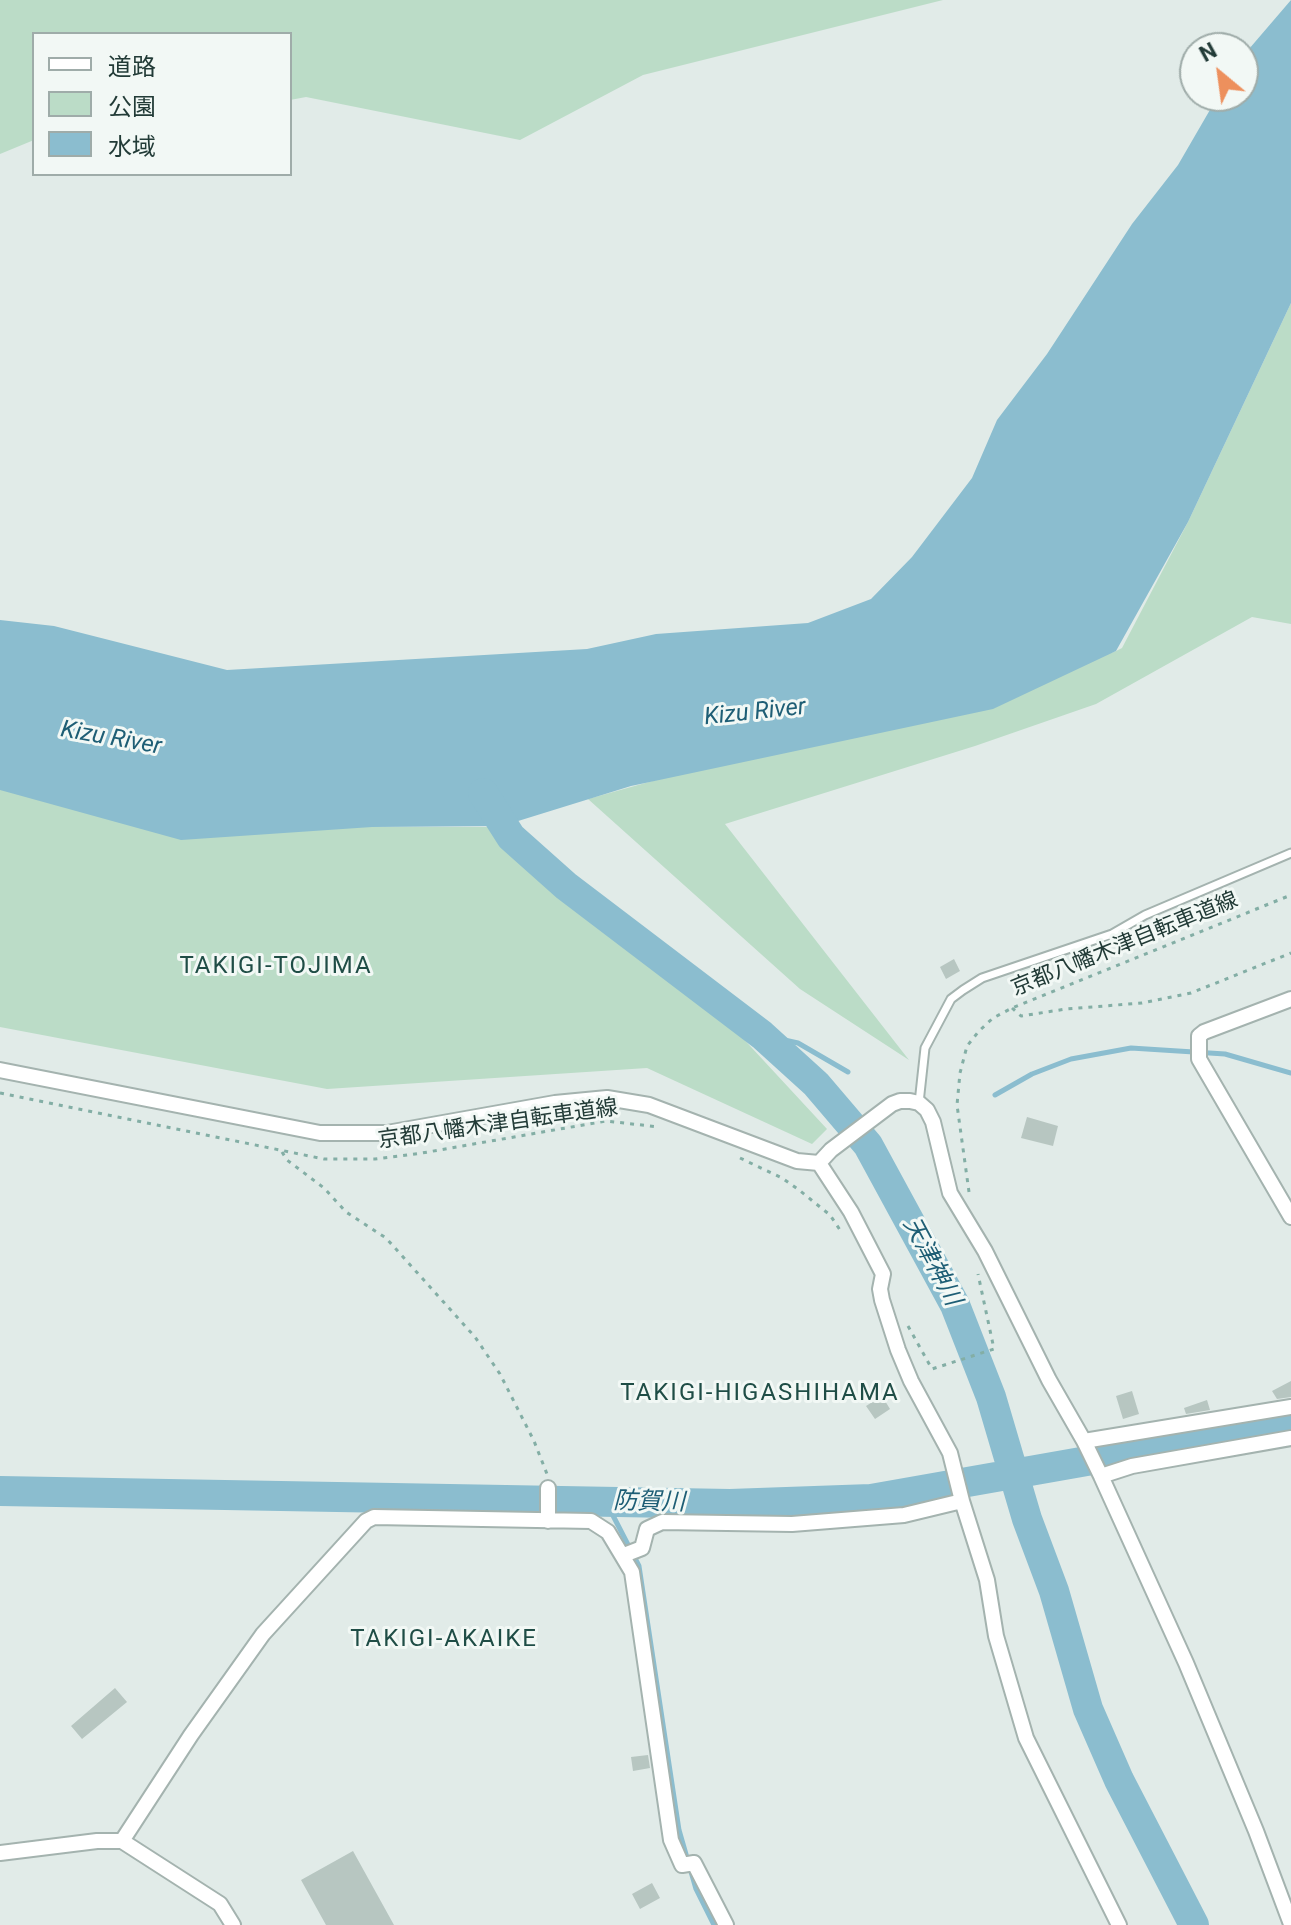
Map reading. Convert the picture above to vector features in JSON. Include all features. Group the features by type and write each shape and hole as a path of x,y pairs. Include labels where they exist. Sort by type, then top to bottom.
{"street":[{"path":"1291,999 1204,1032 1199,1036 1199,1059 1291,1217"},
{"path":"0,1070 276,1127 320,1133 387,1133 555,1103 607,1098 649,1105 797,1161 819,1163 847,1138 900,1101 919,1103 933,1122 950,1193 985,1251 1049,1380 1084,1441 1186,1663 1291,1922"},
{"path":"819,1163 851,1212 883,1274 880,1289 882,1300 898,1350 950,1453 987,1580 996,1636 1026,1738 1119,1925"},
{"path":"1084,1441 1291,1407"},
{"path":"1101,1476 1132,1466 1291,1438"},
{"path":"548,1488 548,1517"},
{"path":"624,1555 642,1548 647,1529 662,1522 792,1524 904,1515 962,1501"},
{"path":"122,1841 191,1735 263,1634 366,1521 374,1517 548,1517 591,1521 608,1532 632,1572 671,1840 682,1865 694,1863 726,1925"},
{"path":"0,1853 97,1841 122,1841 220,1904 233,1925"}],"lane":[{"path":"919,1103 925,1048 951,999 963,990 982,978 1112,934 1145,915 1291,853"}],"path":[{"name":"京都八幡木津自転車道線","path":"968,1224 969,1186 959,1129 960,1073 967,1046 973,1038 993,1018 1012,1008 1291,895"},
{"path":"1012,1008 1021,1016 1142,1003 1191,993 1291,953"},
{"name":"京都八幡木津自転車道線","path":"0,1093 324,1159 375,1159 606,1121 662,1127"},
{"path":"282,1152 287,1160 324,1188 346,1212 386,1238 475,1337 500,1374 534,1441 549,1482 548,1488"},
{"path":"733,1154 799,1190 830,1215 844,1234"},
{"path":"903,1315 930,1368 938,1369 995,1348 975,1264"}],"green space":[{"path":"0,0 943,0 643,75 520,140 306,97 292,100 292,32 32,32 32,141 0,154"},
{"path":"1291,303 1291,624 1252,617 1096,704 975,746 725,824 909,1060 800,989 588,799 1122,648 1188,522"},
{"path":"0,788 372,827 504,827 566,886 739,1034 827,1129 812,1144 647,1068 327,1089 0,1027"}],"water":[{"name":"Kizu River","path":"1291,0 1291,303 1188,522 1116,651 993,709 631,786 502,826 372,827 181,840 0,790 0,620 54,626 227,670 587,649 656,634 808,623 871,599 912,557 972,478 997,420 1047,354 1132,224 1178,165 1209,112 1259,112 1259,37"}],"building":[{"path":"954,959 960,971 946,979 940,967"},
{"path":"1027,1117 1058,1126 1053,1146 1021,1138"},
{"path":"1291,1381 1291,1397 1277,1399 1272,1391"},
{"path":"1132,1391 1139,1414 1123,1419 1116,1396"},
{"path":"882,1396 890,1409 875,1419 866,1406"},
{"path":"1207,1400 1210,1410 1186,1414 1184,1408"},
{"path":"115,1688 127,1702 82,1739 71,1726"},
{"path":"648,1755 650,1768 633,1771 631,1757"},
{"path":"353,1851 394,1925 326,1925 301,1880"},
{"path":"652,1883 660,1898 640,1909 632,1894"}],"waterway":[{"name":"天津神川","path":"483,793 511,837 566,886 762,1035 816,1084 868,1145 955,1305 991,1397 1027,1519 1054,1591 1088,1709 1119,1780 1194,1925"},
{"path":"762,1035 798,1043 848,1072"},
{"path":"995,1095 1032,1074 1071,1059 1131,1048 1225,1054 1291,1073"},
{"name":"防賀川","path":"0,1491 730,1504 871,1499 1291,1425"},
{"path":"606,1502 639,1566 679,1830 696,1889 714,1925"}],"district":[{"name":"TAKIGI-TOJIMA","path":"276,967"},
{"name":"TAKIGI-HIGASHIHAMA","path":"760,1394"},
{"name":"TAKIGI-AKAIKE","path":"444,1640"}]}
